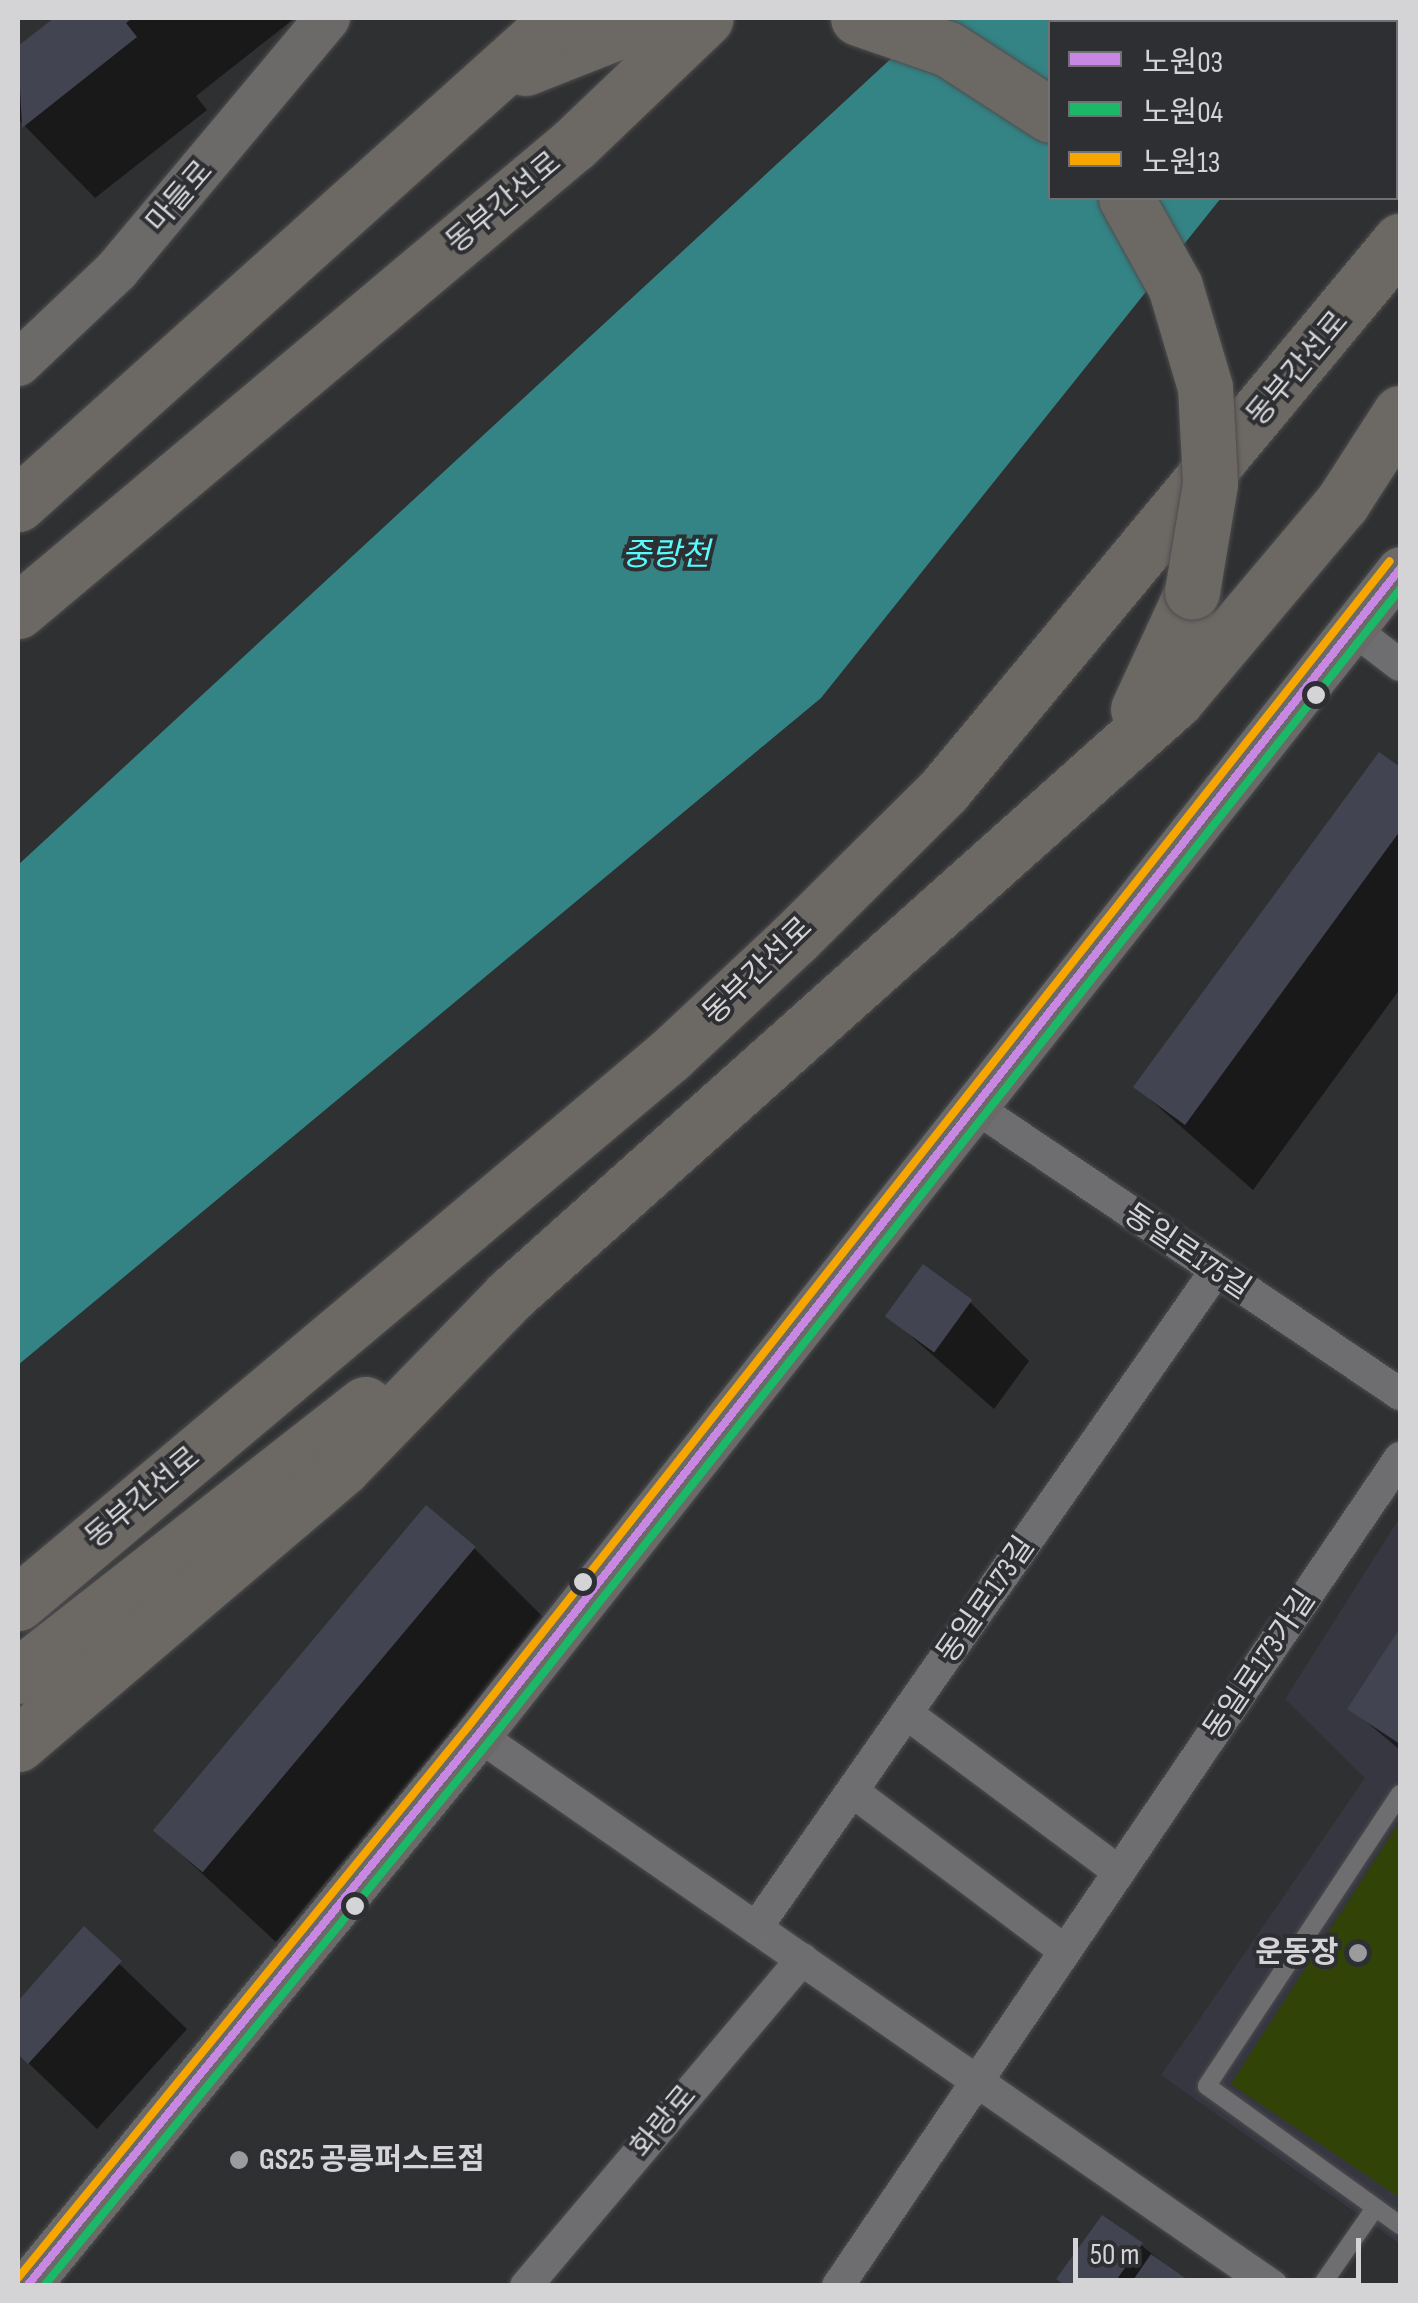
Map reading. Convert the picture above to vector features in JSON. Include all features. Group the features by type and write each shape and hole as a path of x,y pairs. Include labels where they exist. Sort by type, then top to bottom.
{"highway":[{"path":"18,504 439,129 570,29 652,18"},
{"name":"동부간선로","path":"18,611 574,144 706,18"},
{"path":"858,18 948,48 1048,114"},
{"path":"1054,812 1133,716 1192,592 1209,504 1205,387 1175,286 1127,200"},
{"name":"동부간선로","path":"18,1603 671,1054 795,938 944,790 1400,241"},
{"path":"18,1676 510,1296 1054,812 1176,700 1342,503 1400,413"},
{"path":"18,494 76,449"},
{"path":"18,1744 342,1468 510,1296"}],"main road":[{"name":"마들로","path":"18,363 138,245 327,18"},
{"path":"27,2286 478,1735 1400,569"}],"street":[{"path":"1353,629 1400,665"},
{"name":"동일로175길","path":"975,1107 1400,1394"},
{"name":"동일로173길","path":"756,1928 1216,1272"},
{"name":"동일로173가길","path":"975,2083 1400,1458"},
{"path":"906,1713 1119,1872"},
{"path":"478,1735 1272,2286"},
{"path":"852,1791 1064,1952"},
{"name":"화랑로","path":"526,2286 802,1959"},
{"path":"838,2286 975,2083"}],"lane":[{"path":"1400,1794 1207,2086 1400,2225"},
{"path":"1321,2286 1375,2208"}],"shaded area":[{"path":"1400,1517 1400,2244 1161,2075 1365,1778 1285,1699"}],"green space":[{"name":"운동장","path":"1400,1821 1400,2198 1231,2084"}],"water":[{"name":"중랑천","path":"935,18 1365,18 1048,20 1048,200 1219,200 821,698 18,1365 18,865"}],"building":[{"path":"54,18 133,18 126,23 137,37 22,128 18,46"},
{"path":"1379,752 1400,767 1400,831 1185,1125 1133,1087"},
{"path":"923,1264 972,1300 934,1352 885,1317"},
{"path":"426,1505 476,1547 203,1872 153,1831"},
{"path":"1400,1628 1400,1744 1347,1709"},
{"path":"84,1926 122,1961 28,2064 18,2054 18,2001"},
{"path":"1102,2215 1143,2243 1112,2286 1066,2286 1056,2279"},
{"path":"1151,2254 1178,2273 1196,2286 1129,2286"}],"transit line":[{"name":"노원13","path":"18,2278 468,1727 1390,561"},
{"name":"노원03","path":"27,2286 478,1735 1400,569"},
{"name":"노원04","path":"44,2286 488,1743 1400,589"}],"place":[{"name":"운동장","path":"1358,1953"},
{"name":"GS25 공릉퍼스트점","path":"239,2160"}]}
